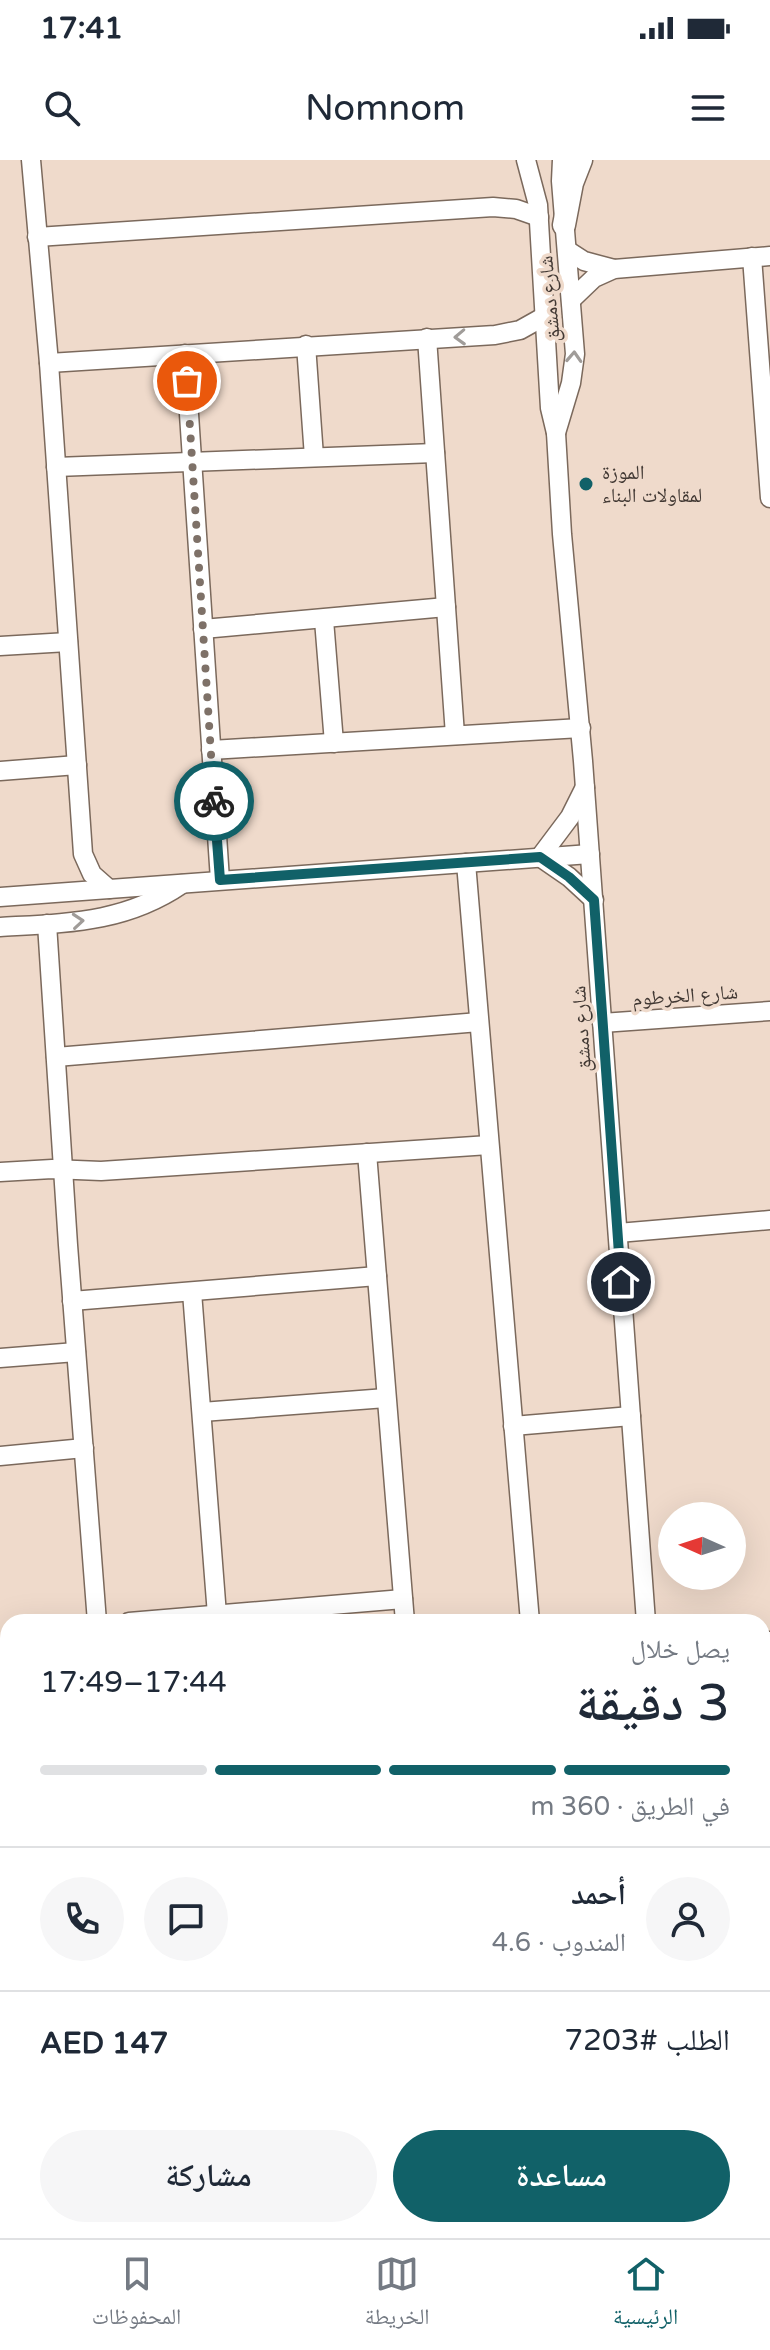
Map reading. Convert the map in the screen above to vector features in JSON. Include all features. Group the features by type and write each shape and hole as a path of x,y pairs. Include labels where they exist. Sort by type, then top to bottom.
{"main road":[{"path":"564,225 572,183 581,160"}],"street":[{"path":"31,160 49,363 83,854 92,874 109,889"},
{"name":"شارع دمشق","path":"556,433 574,368 562,160"},
{"name":"شارع دمشق","path":"528,161 539,217 550,408 556,433 562,534 581,728 645,1614"},
{"path":"37,237 493,207 516,209 539,217"},
{"path":"567,250 594,265 614,269 761,256 770,498"},
{"path":"571,300 594,278 614,269"},
{"path":"49,363 508,333 545,316"},
{"path":"427,338 455,735"},
{"path":"306,345 314,457"},
{"path":"185,354 220,880"},
{"path":"56,467 435,453"},
{"path":"203,629 446,607"},
{"path":"324,620 334,743"},
{"path":"0,646 68,642"},
{"path":"211,750 581,728"},
{"path":"0,771 77,765"},
{"path":"540,857 570,817 585,786"},
{"path":"63,893 75,879 83,854"},
{"path":"0,897 590,854"},
{"path":"540,857 569,877 594,900"},
{"path":"466,863 529,1614"},
{"path":"0,927 91,920 131,911 185,883"},
{"path":"47,924 96,1614"},
{"name":"شارع الخرطوم","path":"602,1023 770,1011"},
{"path":"56,1057 479,1022"},
{"path":"0,1172 91,1171 489,1145"},
{"path":"367,1153 404,1614"},
{"path":"618,1233 770,1220"},
{"path":"72,1301 377,1276"},
{"path":"192,1292 217,1614"},
{"path":"0,1358 76,1352"},
{"path":"202,1412 386,1398"},
{"path":"513,1426 631,1416"},
{"path":"0,1456 84,1448"},
{"path":"229,1614 403,1599"}],"way so far":[{"path":"187,381 214,801"}],"place":[{"name":"الموزة لمقاولات البناء","path":"586,484"}],"route":[{"path":"214,801 220,880 540,857 569,877 594,900 621,1282"}]}
